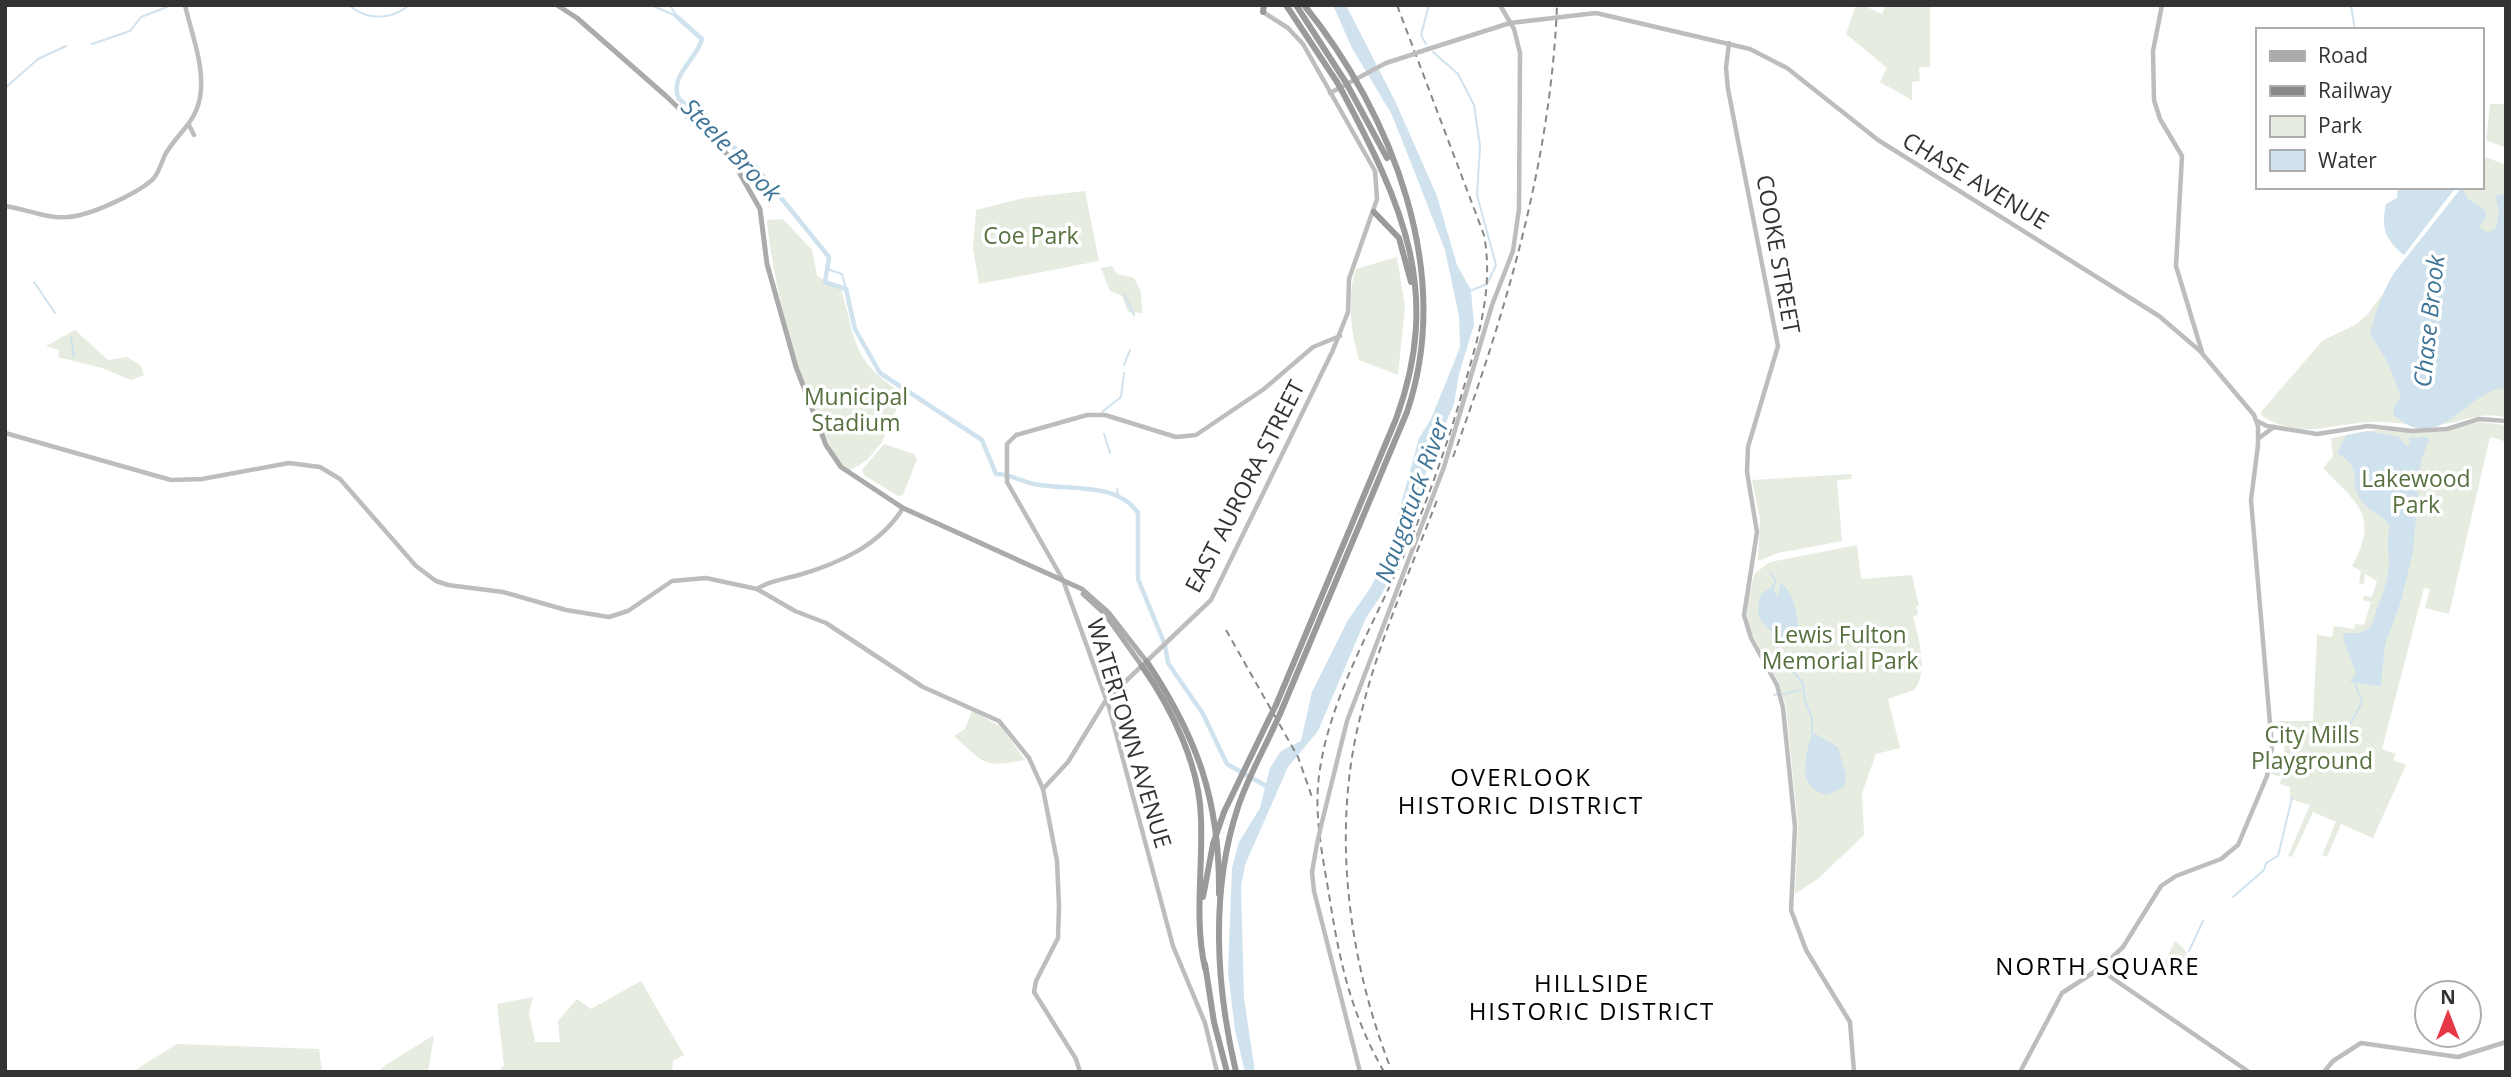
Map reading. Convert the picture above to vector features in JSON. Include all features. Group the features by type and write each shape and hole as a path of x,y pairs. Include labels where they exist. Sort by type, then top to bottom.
{"highway":[{"path":"1205,968 1203,899 1213,844 1224,812 1276,705 1396,419 1413,359 1417,295 1401,214 1345,87 1337,82 1286,5"},
{"path":"1296,5 1392,167 1409,211"},
{"path":"1219,952 1227,852 1247,784 1280,713 1403,422 1415,387 1424,341 1425,300 1409,211 1395,167 1361,76 1304,5"},
{"path":"1374,212 1394,229 1408,267 1414,293 1413,359"},
{"path":"1144,664 1184,731 1209,788 1219,853 1219,952 1223,1006 1236,1072"},
{"path":"1144,664 1180,734 1199,797 1199,928 1214,1022 1227,1072"}],"main road":[{"path":"5,206 31,210 48,218 77,216 150,182 167,151 189,125 201,88 185,5"},
{"path":"557,5 577,18 666,96 731,158 760,209 771,279 796,367 825,445 841,467 903,508 1063,580 1105,614 1144,664"},
{"path":"1360,1072 1314,891 1313,869 1346,725 1447,459 1492,304 1514,246 1520,209 1520,60 1518,42 1500,5"},
{"path":"2162,5 2153,51 2154,100 2160,118 2182,156 2176,266 2202,353"},
{"name":"EAST AURORA STREET","path":"1043,789 1068,762 1106,700 1211,600 1340,336 1348,313 1349,279 1377,199 1375,171 1297,36 1263,9"},
{"name":"CHASE AVENUE","path":"1330,93 1380,66 1510,23 1605,14 1729,43 1779,63 1872,136 2130,296 2202,353 2256,420"},
{"name":"COOKE STREET","path":"1729,43 1726,68 1728,89 1778,346 1748,444 1747,472 1757,532 1744,615 1751,638 1778,688 1783,708 1796,827 1791,910 1806,950 1850,1022 1854,1072"},
{"path":"189,125 194,135"},
{"path":"2185,338 2197,333"},
{"name":"WATERTOWN AVENUE","path":"1217,1072 1205,1023 1173,946 1106,700 1063,580 1007,482 1007,444 1012,436 1087,415 1115,418 1176,437 1196,435 1264,389 1313,347 1340,336"},
{"path":"2020,1072 2063,991 2099,969 2124,946 2163,884 2221,859 2236,847 2269,772 2272,747 2251,500 2258,439 2256,420 2278,427 2320,434 2363,426 2425,430 2447,429 2479,419 2506,421"},
{"path":"2258,439 2266,430 2278,427"},
{"path":"5,433 171,480 202,479 289,463 313,465 340,479 416,566 436,581 503,592 591,615 619,615 665,584 687,577 706,578 757,589 795,611 830,625 923,687 999,721 1029,758 1043,789 1057,868 1058,938 1034,991 1036,999 1076,1059 1080,1072"},
{"path":"757,589 823,567 873,543 890,528 903,508"},
{"path":"2099,969 2249,1072"},
{"path":"2323,1072 2332,1062 2361,1043 2460,1056 2506,1042"}],"green space":[{"path":"1856,5 1870,5 1869,8 1882,14 1886,5 1930,5 1930,67 1919,67 1920,81 1912,82 1912,100 1880,82 1887,68 1846,34"},
{"path":"2490,104 2506,104 2506,148 2486,140"},
{"name":"Lakewood Park","path":"2483,156 2506,165 2506,418 2490,415 2434,425 2372,422 2304,429 2291,428 2262,416 2261,412 2322,341 2355,325 2367,315 2462,189 2483,189"},
{"name":"Coe Park","path":"1085,191 1099,261 979,284 973,248 976,210 1024,198"},
{"name":"Municipal Stadium","path":"783,219 812,250 817,276 841,289 858,349 865,360 886,382 903,394 882,442 867,460 849,471 834,451 819,423 794,353 784,315 767,220"},
{"path":"1397,257 1405,307 1398,375 1359,360 1350,303 1356,269"},
{"path":"1112,266 1117,274 1134,278 1141,292 1142,313 1128,312 1122,296 1110,291 1101,268"},
{"path":"75,330 108,360 127,357 140,365 144,375 131,380 102,368 58,357 59,350 46,346"},
{"name":"Lakewood Park","path":"2479,422 2506,425 2504,441 2490,437 2449,614 2425,608 2430,589 2424,588 2382,749 2396,754 2393,760 2406,765 2373,838 2341,824 2327,857 2322,855 2336,822 2313,812 2292,857 2288,856 2310,805 2290,799 2290,787 2280,784 2282,777 2271,774 2273,768 2284,771 2285,723 2273,721 2313,721 2317,635 2332,637 2334,626 2354,629 2355,624 2364,625 2371,602 2363,600 2364,596 2372,597 2377,581 2365,574 2364,584 2359,583 2361,571 2352,566 2364,535 2364,522 2354,501 2323,468 2333,456 2331,438 2375,430 2440,432"},
{"path":"884,444 914,454 917,459 903,495 898,496 864,475 862,470"},
{"name":"Lewis Fulton Memorial Park","path":"1851,474 1852,479 1837,480 1842,541 1778,553 1758,561 1760,520 1752,480"},
{"name":"Lewis Fulton Memorial Park","path":"1857,545 1861,579 1912,575 1919,606 1916,606 1918,615 1913,616 1921,654 1921,674 1914,690 1888,699 1900,748 1876,754 1862,793 1864,835 1819,878 1795,894 1798,827 1786,707 1778,681 1751,632 1747,614 1748,597 1755,573 1770,562"},
{"path":"972,711 1000,726 1025,760 992,763 985,762 972,753 954,736 965,729"},
{"path":"2175,941 2188,957 2189,967 2185,978 2163,966"},
{"path":"641,981 684,1055 673,1061 672,1072 498,1072 504,1065 497,1004 533,997 529,1013 535,1042 560,1042 558,1021 577,999 591,1009"},
{"path":"434,1035 428,1072 378,1072 384,1066"},
{"path":"177,1044 319,1049 322,1072 132,1072"}],"water":[{"name":"Naugatuck River","path":"1333,5 1346,5 1396,103 1437,196 1457,265 1471,290 1474,325 1459,374 1454,404 1431,457 1401,552 1382,594 1366,618 1318,731 1288,767 1245,865 1241,887 1244,998 1255,1072 1245,1072 1235,1030 1228,972 1232,868 1239,842 1260,808 1270,768 1281,751 1301,741 1312,692 1348,620 1371,587 1388,551 1419,438 1431,419 1460,347 1459,316 1445,250 1392,115 1352,48"},
{"path":"2398,189 2454,189 2404,255 2392,244 2384,227 2386,204 2397,198"},
{"name":"Lakewood Park","path":"2460,189 2468,199 2485,210 2486,218 2479,227 2488,233 2496,228 2499,212 2495,196 2506,193 2506,388 2492,391 2453,418 2426,429 2411,426 2394,415 2393,409 2401,397 2387,361 2370,334 2380,302 2394,273"},
{"path":"2367,431 2399,437 2406,446 2410,445 2409,438 2427,437 2429,440 2421,460 2413,552 2401,601 2385,645 2381,686 2350,682 2356,673 2343,639 2344,633 2361,633 2371,627 2389,569 2390,526 2361,500 2351,464 2337,453 2346,435"},
{"path":"1780,583 1793,600 1800,639 1774,647 1771,631 1760,619 1758,606 1761,594 1772,587 1778,598"},
{"path":"1814,733 1838,747 1846,776 1844,787 1827,795 1812,788 1806,777 1806,756 1810,738"}],"waterway":[{"path":"92,44 130,31 141,17 172,5"},
{"name":"Steele Brook","path":"349,5 364,14 379,17 395,14 409,5"},
{"name":"Steele Brook","path":"651,5 676,16"},
{"path":"670,5 675,14"},
{"path":"1426,44 1421,35 1429,5"},
{"name":"Chase Brook","path":"2351,5 2355,28"},
{"name":"Steele Brook","path":"676,16 702,39 677,83 679,99 756,167 829,257 825,282 846,289 855,329 880,373 982,440 996,474 1034,484 1105,492 1118,496 1138,513 1138,579 1165,645 1168,663 1203,714 1227,764 1268,787"},
{"path":"5,88 38,59 66,46"},
{"path":"1433,52 1458,74 1474,105 1480,146 1477,195 1496,265 1487,284 1472,290"},
{"name":"Steele Brook","path":"827,269 842,274 846,289"},
{"path":"34,282 55,313"},
{"path":"1124,294 1134,315"},
{"path":"71,337 74,357"},
{"path":"1124,365 1130,350"},
{"path":"1102,412 1121,397 1124,373"},
{"path":"1104,434 1110,453"},
{"name":"Steele Brook","path":"1117,489 1118,496"},
{"path":"1770,573 1776,581 1772,588"},
{"path":"1777,648 1790,659 1791,669 1803,683 1805,701 1812,718 1812,734"},
{"name":"Chase Brook","path":"2351,723 2362,702 2355,684"},
{"path":"1783,694 1801,690"},
{"path":"2233,897 2264,870 2266,863 2278,856 2292,798"},
{"path":"2189,951 2203,921"}],"railway":[{"path":"1384,1072 1356,1012 1339,951 1321,847 1318,786 1322,757 1338,701 1409,543 1450,434 1479,332 1487,275 1484,235 1397,5"},
{"path":"1453,457 1491,347 1523,235 1546,121 1557,5"},
{"path":"1389,1064 1363,978 1354,934 1348,889 1347,798 1353,754 1369,683 1437,500"},
{"path":"1226,630 1298,757 1312,797"}],"district":[{"name":"OVERLOOK HISTORIC DISTRICT","path":"1521,790"},
{"name":"NORTH SQUARE","path":"2098,965"},
{"name":"HILLSIDE HISTORIC DISTRICT","path":"1592,996"}],"park label":[{"name":"City Mills Playground","path":"2312,747"}]}
